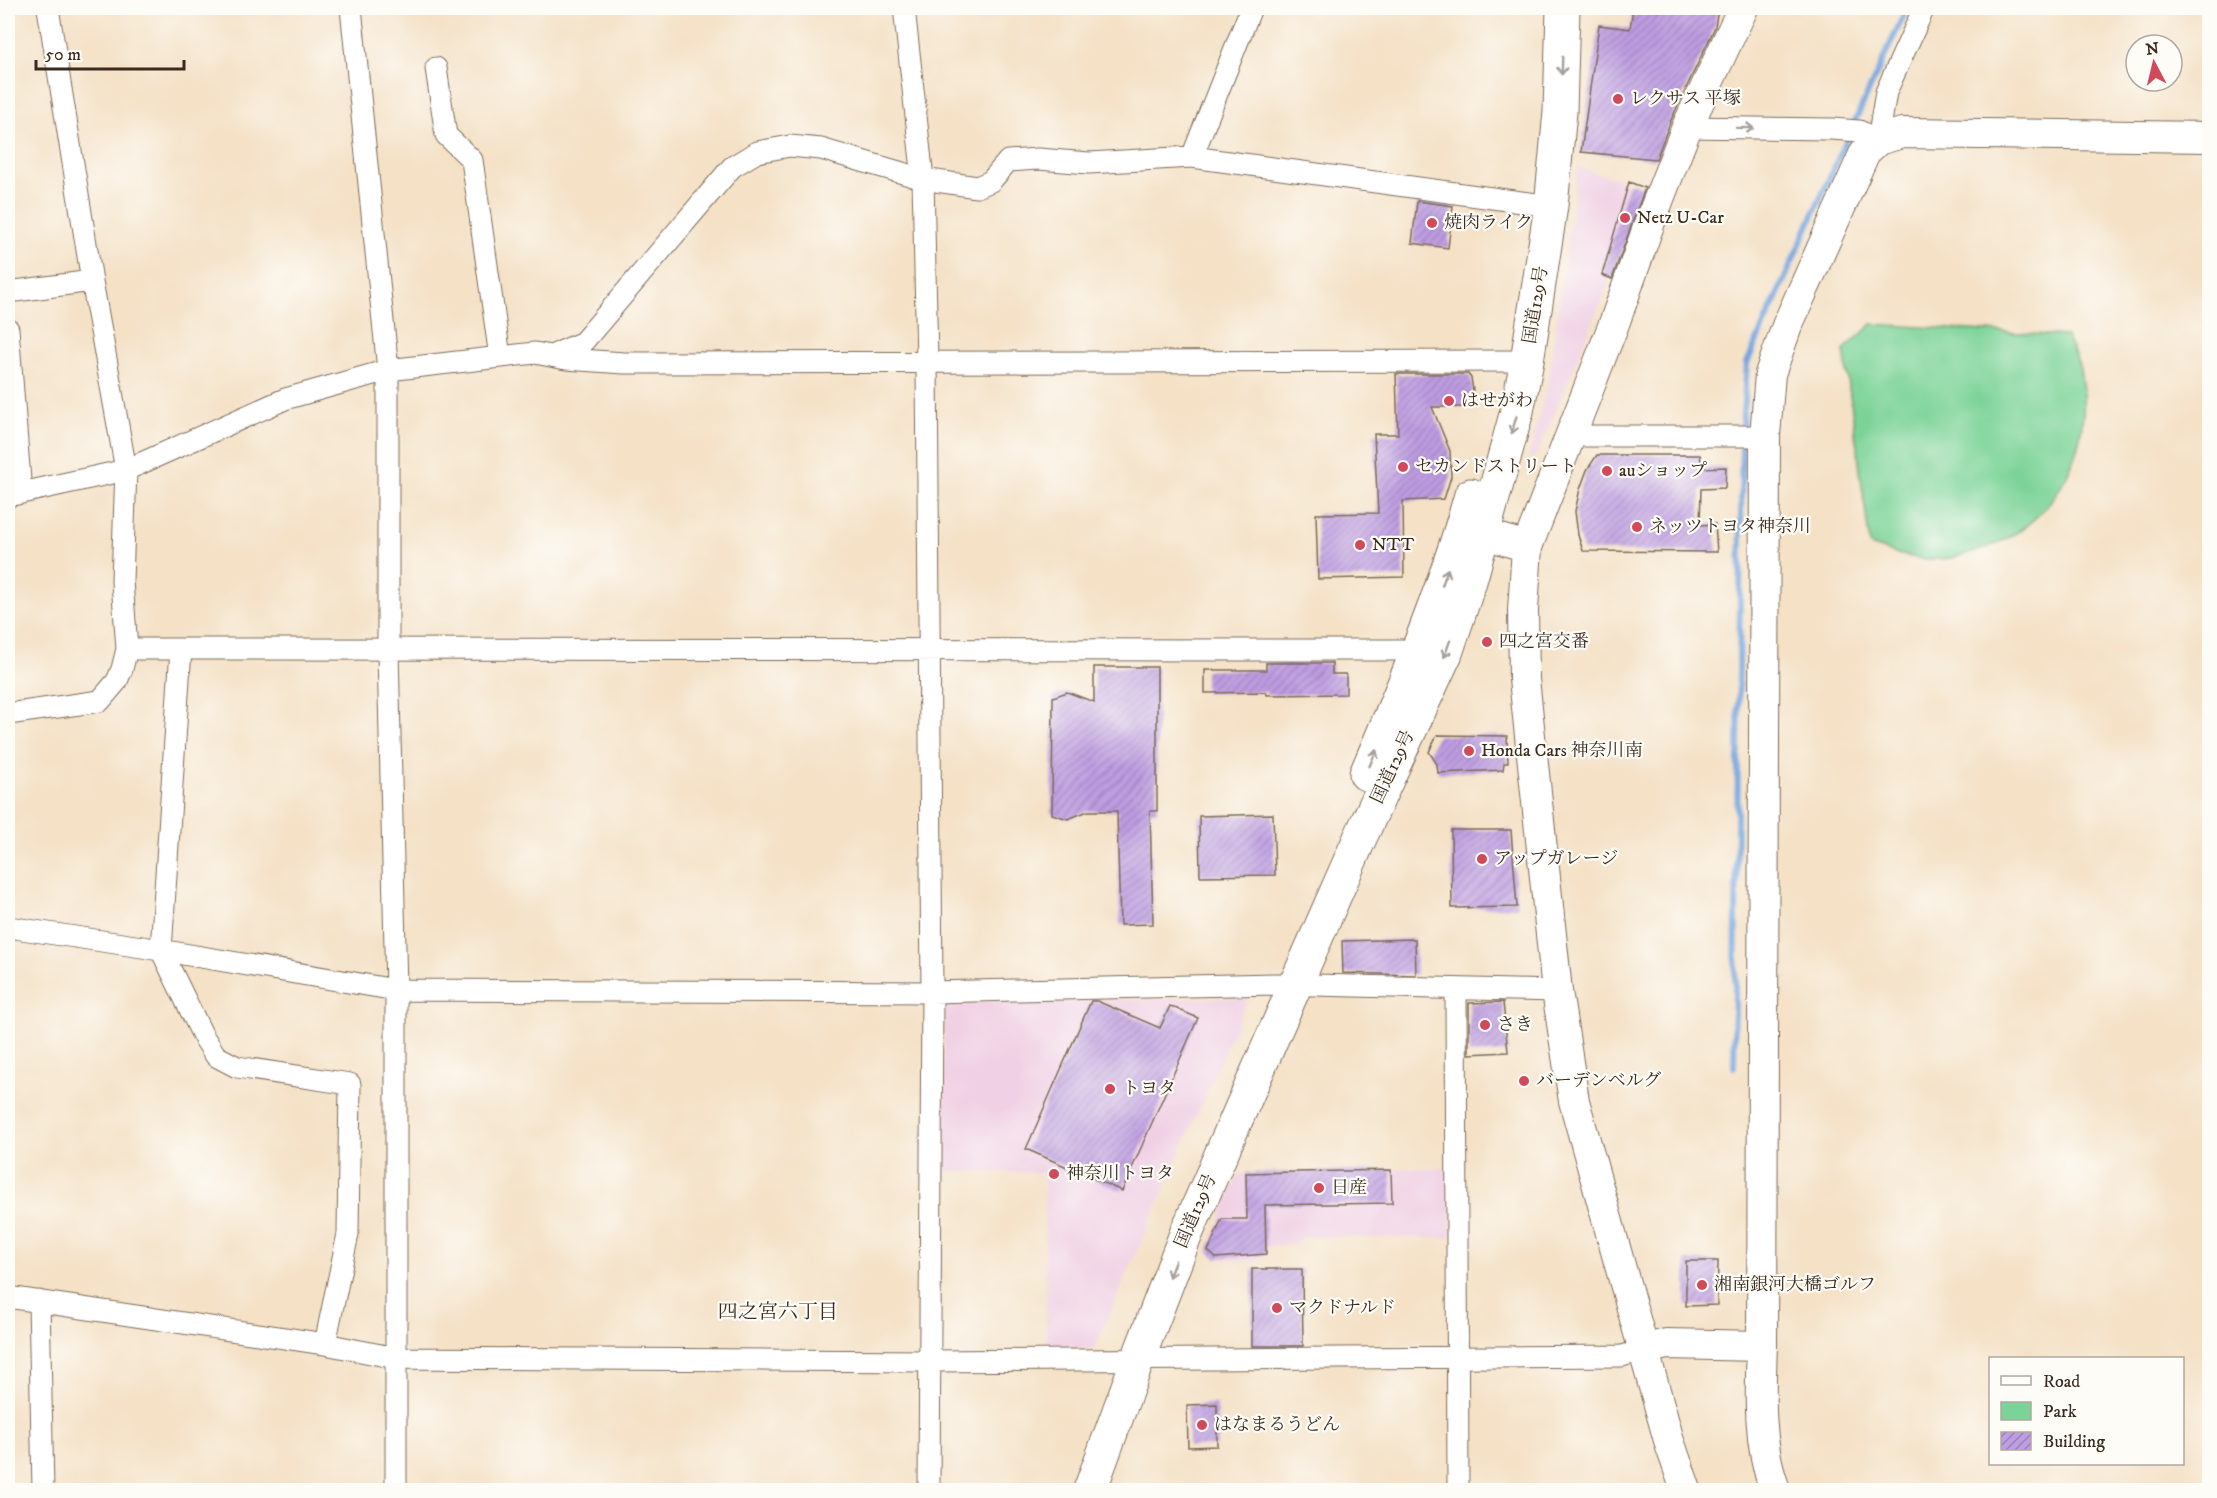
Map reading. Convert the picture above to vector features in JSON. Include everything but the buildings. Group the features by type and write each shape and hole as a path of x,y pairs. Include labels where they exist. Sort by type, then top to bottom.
{"highway":[{"name":"国道129号","path":"1540,8 1540,205"},
{"name":"国道129号","path":"1068,1491 1125,1359 1186,1234 1419,650 1473,531 1518,411 1516,361 1540,205 1560,112 1563,8"},
{"name":"国道129号","path":"1285,985 1360,838 1446,653 1473,531"},
{"name":"国道129号","path":"1090,1491 1125,1359"}],"street":[{"path":"8,714 100,700 117,681 127,649 122,581 126,470 92,281 48,8"},
{"path":"351,8 388,370 388,651 396,990 396,1491"},
{"path":"904,8 923,179 927,362 932,992 929,1491"},
{"path":"1192,157 1251,8"},
{"path":"1686,1491 1643,1350 1574,1101 1557,991 1524,679 1523,625 1527,547 1572,436 1687,127 1743,8"},
{"path":"1774,1491 1769,1474 1760,1412 1765,436 1770,374 1787,326 1865,152 1868,135 1924,8"},
{"path":"436,68 446,135 472,160 500,357"},
{"path":"1687,127 1832,129 1868,135 1902,133 2210,137"},
{"path":"550,356 583,342 732,167 757,152 790,146 821,149 923,179 976,187 991,181 1008,161 1038,159 1089,163 1192,157 1540,205"},
{"path":"8,291 92,281"},
{"path":"8,329 14,495 126,470 285,399 388,370 535,353 624,363 1516,361"},
{"path":"1572,436 1765,436"},
{"path":"1473,531 1527,547"},
{"path":"127,649 1419,650"},
{"path":"181,649 161,950 203,1036 216,1056 237,1067 350,1084 348,1234 325,1344"},
{"path":"8,927 161,950 396,990 932,992 1285,985 1557,991"},
{"path":"1456,989 1458,1491"},
{"path":"8,1297 325,1344 396,1358 931,1361 1622,1356 1666,1344 1762,1346"},
{"path":"39,1301 43,1491"}],"shaded area":[{"path":"1578,167 1648,189 1538,453 1531,459 1529,455 1549,376"},
{"name":"トヨタ","path":"1248,998 1094,1349 1046,1347 1044,1173 943,1171 944,1002"},
{"name":"日産","path":"1451,1168 1451,1238 1301,1237 1297,1244 1266,1246 1266,1255 1251,1261 1216,1258 1208,1251 1238,1174"}],"green space":[{"path":"1872,324 2066,336 2079,366 2083,398 2082,426 2076,452 2066,477 2052,500 2034,519 2012,536 1980,550 1941,559 1914,558 1870,545 1844,350"}],"waterway":[{"path":"1742,427 1747,363 1907,8"},
{"path":"1734,1067 1742,442"}],"place":[{"name":"レクサス 平塚","path":"1618,99"},
{"name":"Netz U-Car","path":"1625,218"},
{"name":"焼肉ライク","path":"1432,223"},
{"name":"はせがわ","path":"1449,401"},
{"name":"セカンドストリート","path":"1403,467"},
{"name":"auショップ","path":"1607,471"},
{"name":"ネッツトヨタ神奈川","path":"1637,527"},
{"name":"NTT","path":"1360,545"},
{"name":"四之宮交番","path":"1487,642"},
{"name":"Honda Cars 神奈川南","path":"1469,751"},
{"name":"アップガレージ","path":"1482,859"},
{"name":"さき","path":"1485,1025"},
{"name":"バーデンベルグ","path":"1524,1081"},
{"name":"トヨタ","path":"1110,1089"},
{"name":"神奈川トヨタ","path":"1054,1174"},
{"name":"日産","path":"1319,1188"},
{"name":"湘南銀河大橋ゴルフ","path":"1702,1285"},
{"name":"マクドナルド","path":"1277,1308"},
{"name":"はなまるうどん","path":"1202,1425"}],"district":[{"name":"四之宮六丁目","path":"778,1312"}]}
